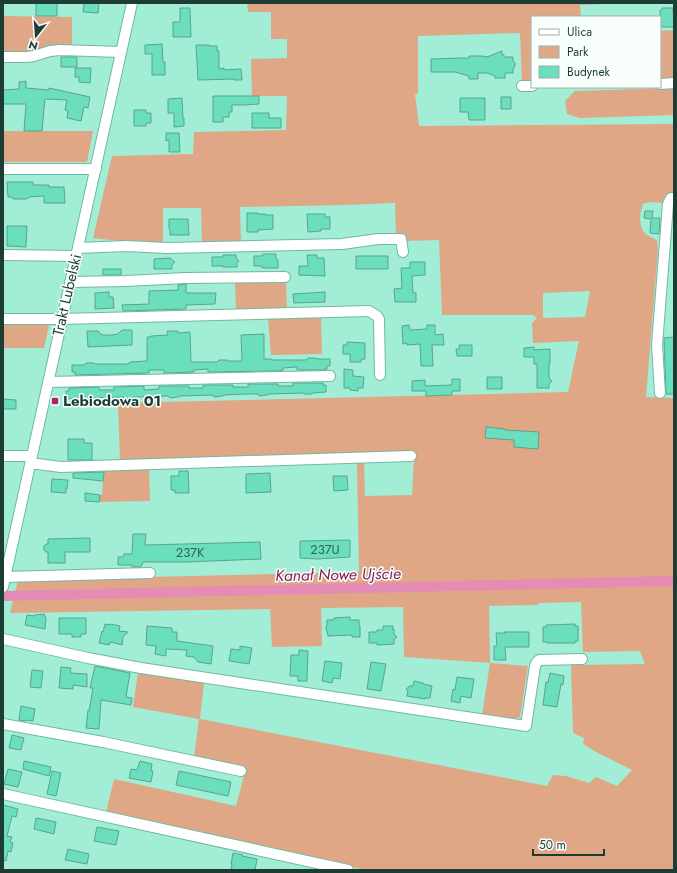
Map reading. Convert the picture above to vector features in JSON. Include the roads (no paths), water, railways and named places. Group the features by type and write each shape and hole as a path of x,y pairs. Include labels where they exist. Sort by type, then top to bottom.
{"street":[{"name":"Trakt Lubelski","path":"4,583 132,3"},
{"path":"3,57 27,57 60,50 121,52"},
{"path":"661,84 674,83"},
{"path":"3,169 96,169"},
{"path":"660,394 657,344 668,204 671,198 674,198"},
{"path":"3,255 77,252 127,246 166,248 342,244 378,239 401,239 403,252"},
{"path":"70,282 185,278 285,277"},
{"path":"3,319 369,312 377,316 379,319 380,375"},
{"path":"48,382 330,376"},
{"path":"3,456 31,460 61,467 411,456"},
{"path":"4,583 150,573"},
{"path":"3,639 141,668 526,726 535,666 537,662 539,660 582,659"},
{"path":"3,724 103,742 241,771"},
{"path":"3,794 348,870"}],"waterway":[{"name":"Kanał Nowe Ujście","path":"3,596 674,581"}],"place":[{"name":"Lebiodowa 01","path":"55,401"}]}
